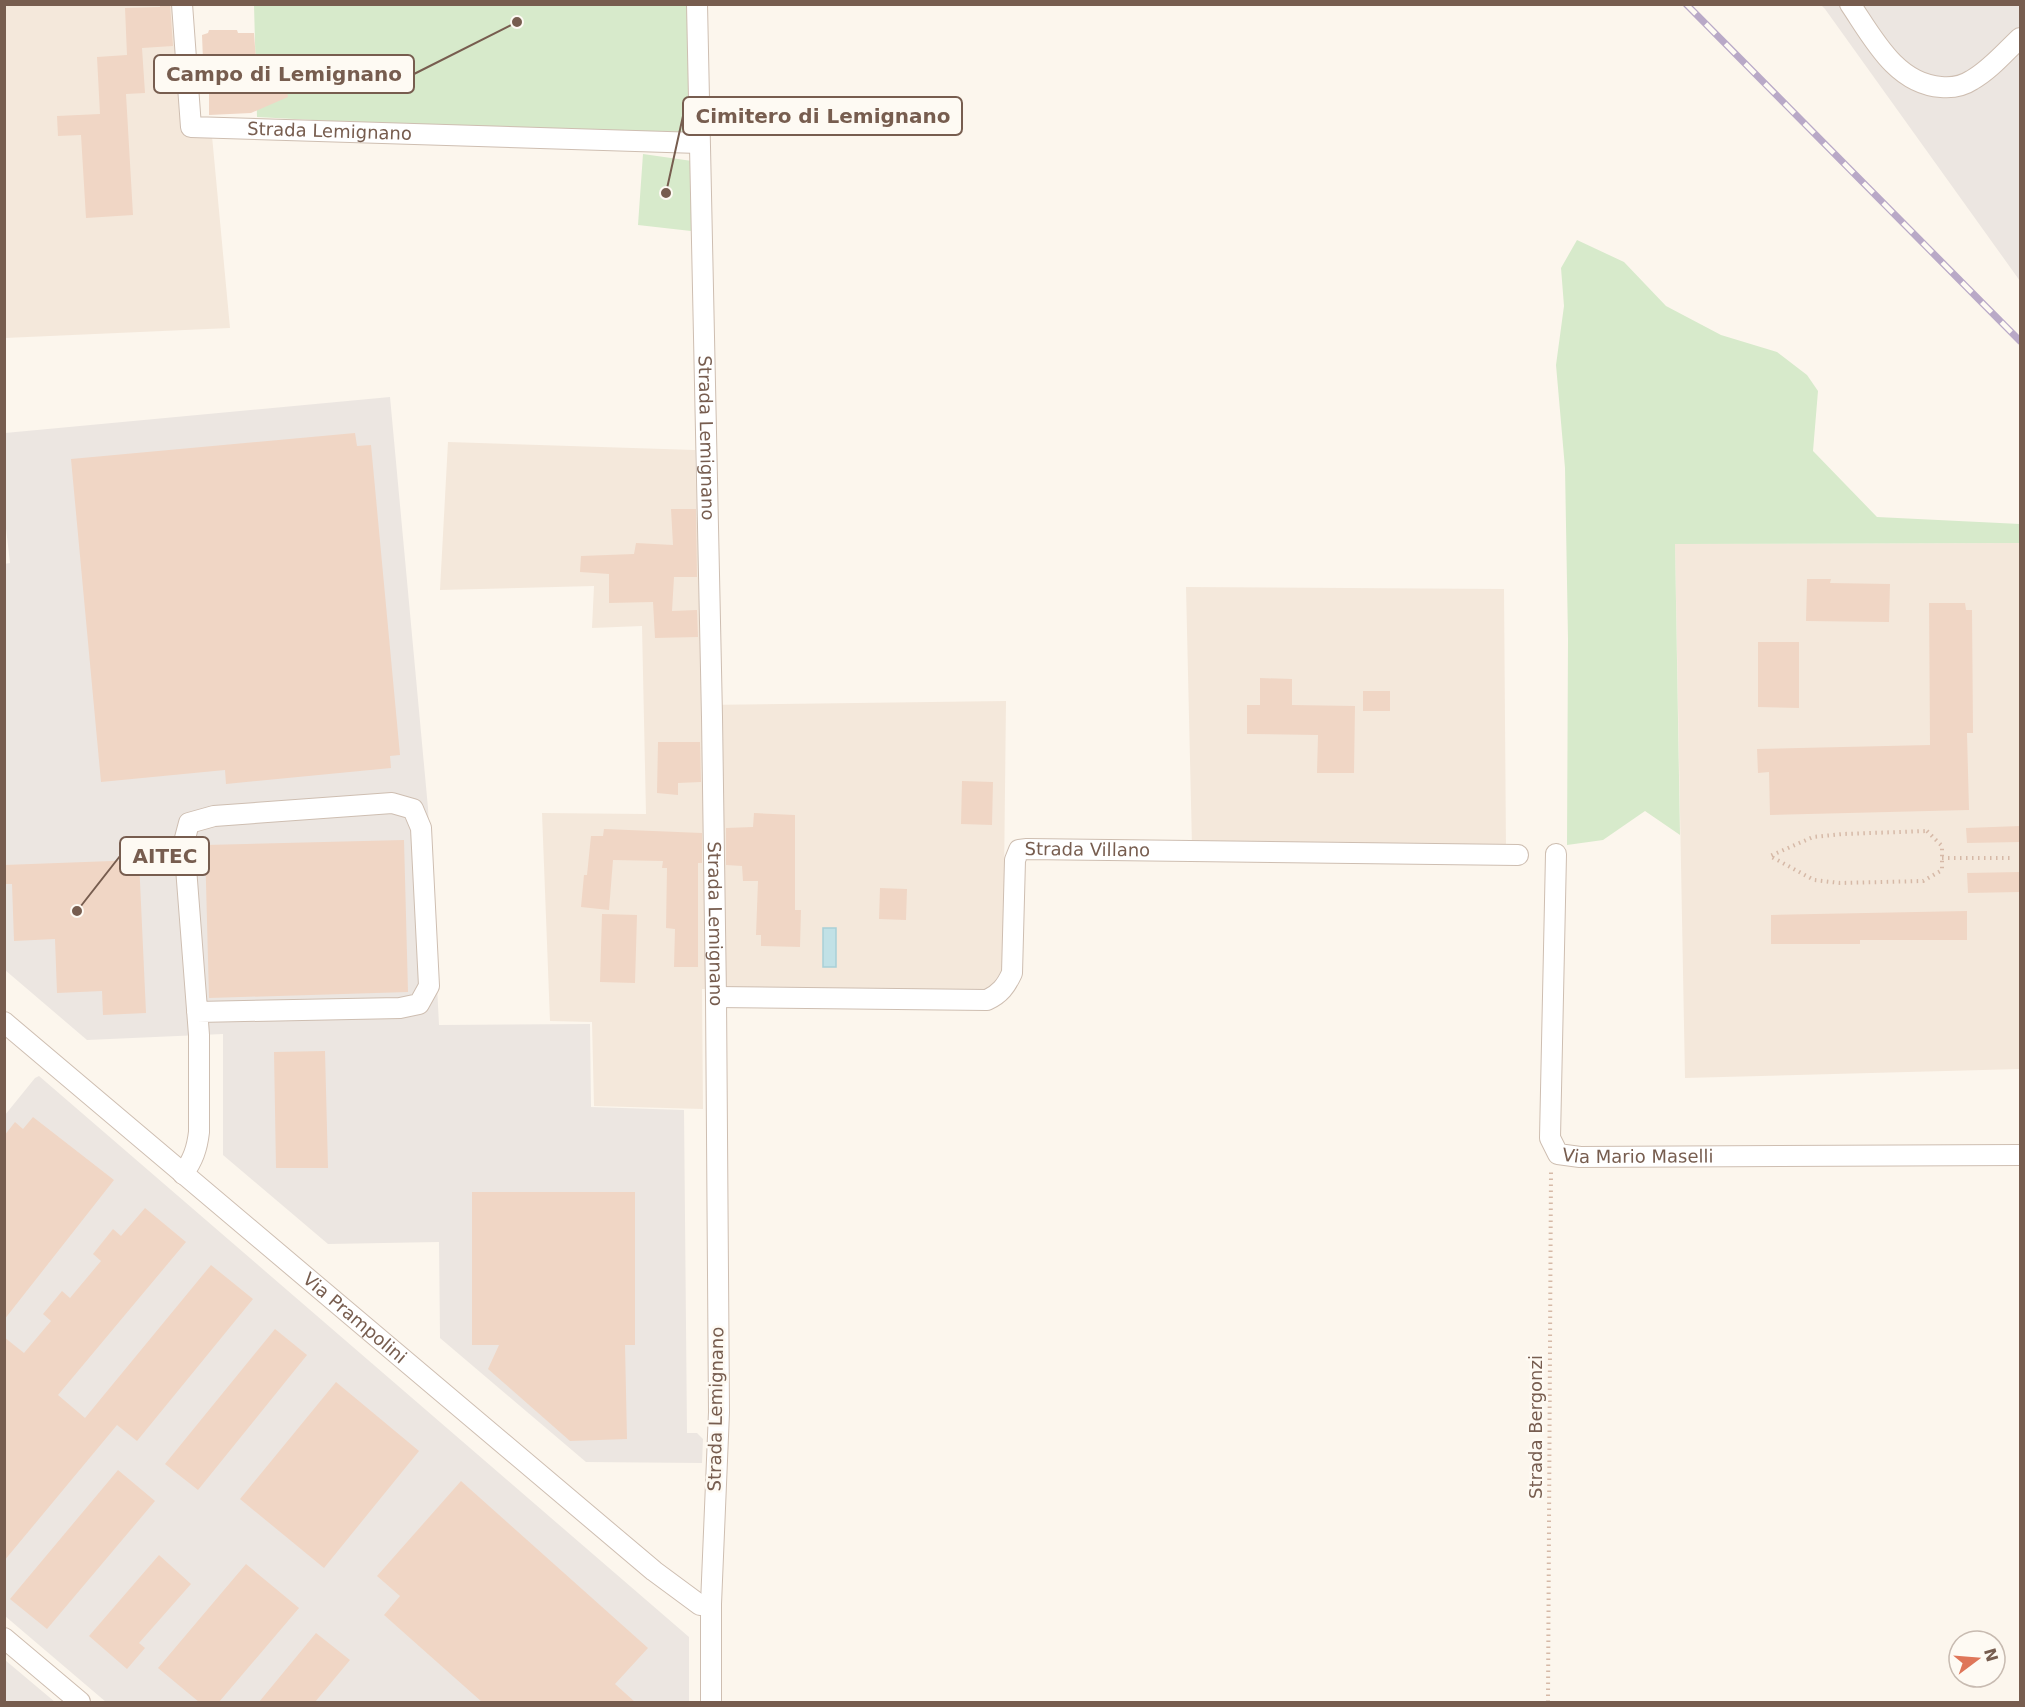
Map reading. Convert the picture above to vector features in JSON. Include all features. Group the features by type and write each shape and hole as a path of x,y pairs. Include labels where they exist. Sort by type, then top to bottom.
{"street":[{"name":"Strada Lemignano","path":"182,4 191,127 699,143"},
{"name":"Strada Lemignano","path":"697,4 716,997 718,1412 711,1604 711,1702"},
{"path":"1850,4 1882,51 1903,73 1916,82 1930,86 1955,87 1972,81 2020,38"},
{"path":"183,1174 193,1160 198,1147 199,1132 197,1012 184,842 189,823 214,816 393,803 414,808 421,828 429,986 419,1004 400,1008 197,1012"},
{"name":"Strada Villano","path":"716,997 987,1000 998,995 1012,973 1015,860 1018,850 1518,855"},
{"name":"Via Mario Maselli","path":"1556,854 1551,1138 1558,1154 1580,1157 2020,1155"},
{"name":"Via Prampolini","path":"4,1022 654,1572 700,1605 711,1604"},
{"path":"4,1638 80,1702"}],"path":[{"path":"1927,831 1942,846 1942,858 1942,870 1923,881 1840,883 1814,880 1770,856 1813,837 1927,831"},
{"path":"1942,858 2014,858"},
{"name":"Strada Bergonzi","path":"1548,1702 1551,1167 1558,1154"}],"shaded area":[{"path":"5,5 179,5 191,127 212,136 230,328 5,338"},
{"path":"1821,5 2020,5 2020,281 1825,9"},
{"path":"390,397 428,808 439,1025 590,1024 591,1107 684,1110 687,1433 697,1433 703,1439 702,1463 586,1462 440,1338 439,1242 328,1244 223,1155 223,1034 87,1040 5,970 4,564 10,563 4,511 5,433"},
{"path":"448,442 695,450 702,705 1006,701 1003,969 987,992 702,989 703,1109 594,1106 592,1022 550,1021 542,813 646,814 642,626 592,628 594,586 440,590"},
{"path":"2020,543 2020,1069 1685,1078 1675,544"},
{"path":"1186,587 1504,589 1506,850 1192,846"},
{"path":"39,1076 689,1637 689,1702 106,1702 5,1616 5,1115"},
{"path":"5,1660 55,1702 5,1702"}],"green space":[{"path":"254,5 691,5 695,135 689,140 257,117"},
{"path":"643,154 692,161 691,231 638,225"},
{"path":"1577,240 1624,262 1666,306 1721,335 1777,352 1807,375 1818,391 1813,451 1877,517 2020,524 2020,543 1675,544 1680,835 1645,811 1603,840 1567,845 1568,639 1565,468 1556,365 1564,306 1561,268"}],"water":[{"path":"823,928 836,928 836,967 823,967"}],"building":[{"path":"160,4 170,4 173,46 142,48 145,93 126,94 133,215 86,218 81,135 58,136 57,116 100,114 97,57 127,55 125,8 160,7"},
{"path":"209,30 237,30 238,33 254,33 257,74 283,67 288,97 251,113 209,115 209,60 203,60 202,35 208,33"},
{"path":"355,433 357,446 371,445 400,755 390,756 391,768 226,784 225,770 101,782 71,459"},
{"path":"671,509 696,509 697,577 674,577 672,611 697,610 698,637 655,638 653,602 609,603 609,574 580,572 581,556 634,554 636,543 673,545"},
{"path":"1807,579 1831,579 1830,583 1890,584 1889,622 1806,621"},
{"path":"1929,603 1965,603 1966,610 1972,610 1973,733 1967,733 1969,810 1770,815 1769,772 1758,773 1757,749 1930,745"},
{"path":"1758,642 1799,642 1799,708 1758,707"},
{"path":"1260,678 1292,679 1292,705 1355,706 1354,773 1317,773 1318,735 1247,734 1247,705 1260,705"},
{"path":"1363,691 1390,691 1390,711 1363,711"},
{"path":"658,742 700,742 701,782 678,783 678,795 657,793"},
{"path":"962,781 993,782 992,825 961,824"},
{"path":"754,813 795,815 795,910 801,910 800,947 761,946 761,935 756,935 758,881 743,881 742,866 726,865 726,828 753,827"},
{"path":"2020,826 2020,842 1967,843 1966,828"},
{"path":"604,829 702,833 702,863 698,863 698,967 674,967 675,929 666,928 667,868 662,868 663,861 613,860 609,910 581,907 591,836 603,836"},
{"path":"404,840 408,992 209,998 205,845"},
{"path":"139,860 146,1013 103,1015 102,991 57,993 55,939 14,941 12,884 4,884 4,865"},
{"path":"2020,872 2020,892 1968,893 1967,873"},
{"path":"880,888 907,889 906,920 879,919"},
{"path":"1967,911 1967,940 1860,940 1860,944 1771,944 1771,915"},
{"path":"602,914 637,915 635,983 600,982"},
{"path":"325,1051 328,1168 276,1168 274,1052"},
{"path":"33,1117 114,1180 4,1320 4,1136 15,1122 23,1129"},
{"path":"472,1192 635,1192 635,1345 625,1345 627,1439 570,1441 488,1369 499,1345 472,1345"},
{"path":"145,1208 186,1242 58,1395 85,1418 211,1265 253,1299 137,1441 117,1425 4,1561 4,1337 24,1353 51,1321 43,1314 62,1291 70,1298 101,1261 93,1254 113,1229 121,1236"},
{"path":"275,1329 307,1355 198,1490 165,1464"},
{"path":"336,1382 419,1451 324,1568 240,1499"},
{"path":"118,1470 155,1501 47,1629 10,1599"},
{"path":"461,1481 648,1648 615,1684 635,1702 482,1702 384,1615 400,1596 377,1576"},
{"path":"159,1555 191,1584 139,1643 145,1648 127,1669 89,1636"},
{"path":"246,1564 299,1608 219,1702 199,1702 158,1668"},
{"path":"316,1633 350,1660 315,1702 259,1702"}],"railway":[{"path":"1686,4 2020,341"}],"place":[{"name":"Campo di Lemignano","path":"517,22"},
{"name":"Cimitero di Lemignano","path":"666,193"},
{"name":"AITEC","path":"77,911"}]}
